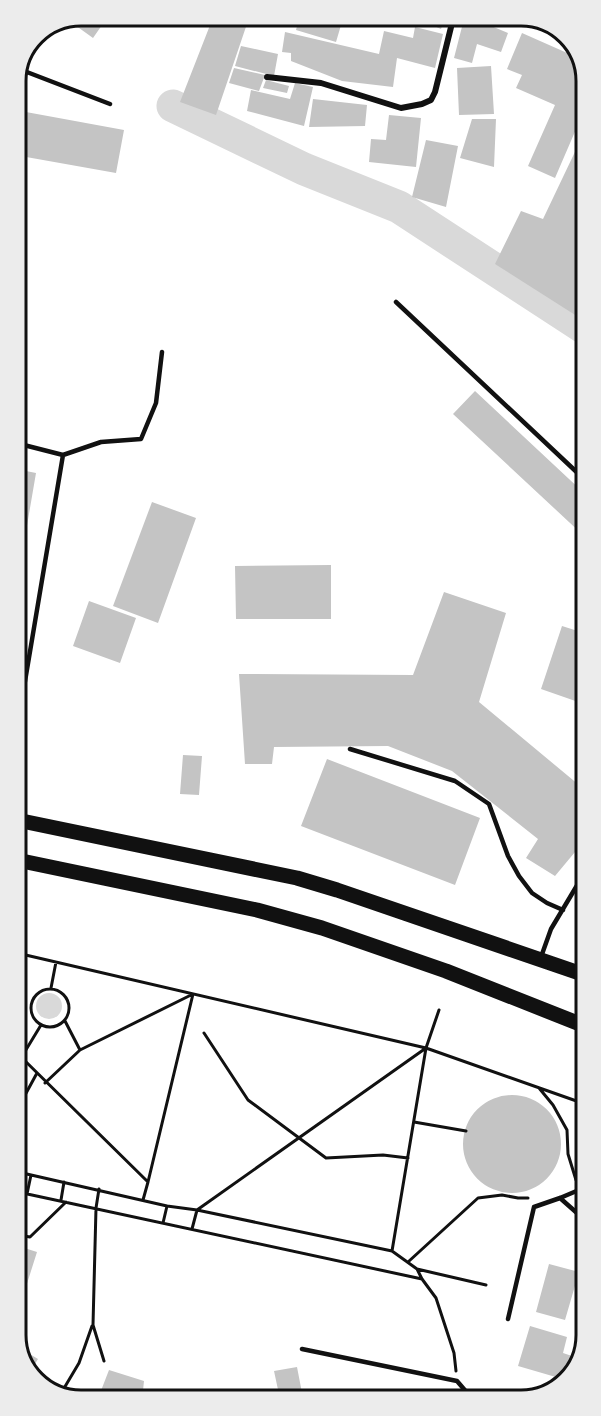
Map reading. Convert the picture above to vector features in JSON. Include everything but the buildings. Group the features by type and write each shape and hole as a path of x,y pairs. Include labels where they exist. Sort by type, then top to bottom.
{"main road":[{"path":"26,822 297,878 576,972"},
{"path":"26,862 257,910 322,928 446,971 576,1022"}],"street":[{"path":"267,77 321,83 401,108 422,104 431,100 435,92 451,26"}],"lane":[{"path":"26,72 110,104"},
{"path":"396,302 576,471"},
{"path":"26,445 63,454 101,442 141,439 156,403 162,352"},
{"path":"26,663 63,454"},
{"path":"350,749 455,781 489,804 508,856 519,876 531,893 563,910"},
{"path":"540,960 551,929 576,888"},
{"path":"508,1319 534,1207 576,1191"},
{"path":"560,1198 576,1212"},
{"path":"302,1349 457,1381 464,1390"}],"path":[{"path":"26,955 426,1048 576,1101"},
{"path":"51,988 56,962"},
{"path":"51,988 63,993 70,1010 65,1021 53,1027 41,1025 36,1021 32,1015 31,1002 39,992 51,988"},
{"path":"45,1083 80,1050 193,994"},
{"path":"143,1200 153,1168 193,994"},
{"path":"392,1251 426,1048 439,1010"},
{"path":"65,1021 80,1050"},
{"path":"26,1050 41,1025"},
{"path":"204,1033 248,1100 327,1158 383,1155 408,1158"},
{"path":"192,1229 197,1210 426,1048"},
{"path":"26,1063 148,1182"},
{"path":"26,1093 37,1073"},
{"path":"538,1087 553,1105 567,1130 568,1154 576,1180"},
{"path":"414,1122 466,1131"},
{"path":"26,1174 166,1206 197,1210 392,1251 417,1269 486,1285"},
{"path":"31,1175 27,1194 422,1279"},
{"path":"61,1200 64,1182"},
{"path":"99,1190 96,1208 93,1325 104,1361"},
{"path":"408,1262 478,1198 502,1195 529,1198"},
{"path":"26,1236 30,1237 66,1202"},
{"path":"163,1223 166,1206"},
{"path":"417,1269 436,1298 454,1353 457,1381"},
{"path":"64,1388 79,1363 93,1325"}],"shaded area":[{"path":"49,993 58,997 62,1006 58,1015 49,1019 40,1015 36,1006 40,997"}],"waterway":[{"path":"173,106 304,169 399,207 576,322"}]}
